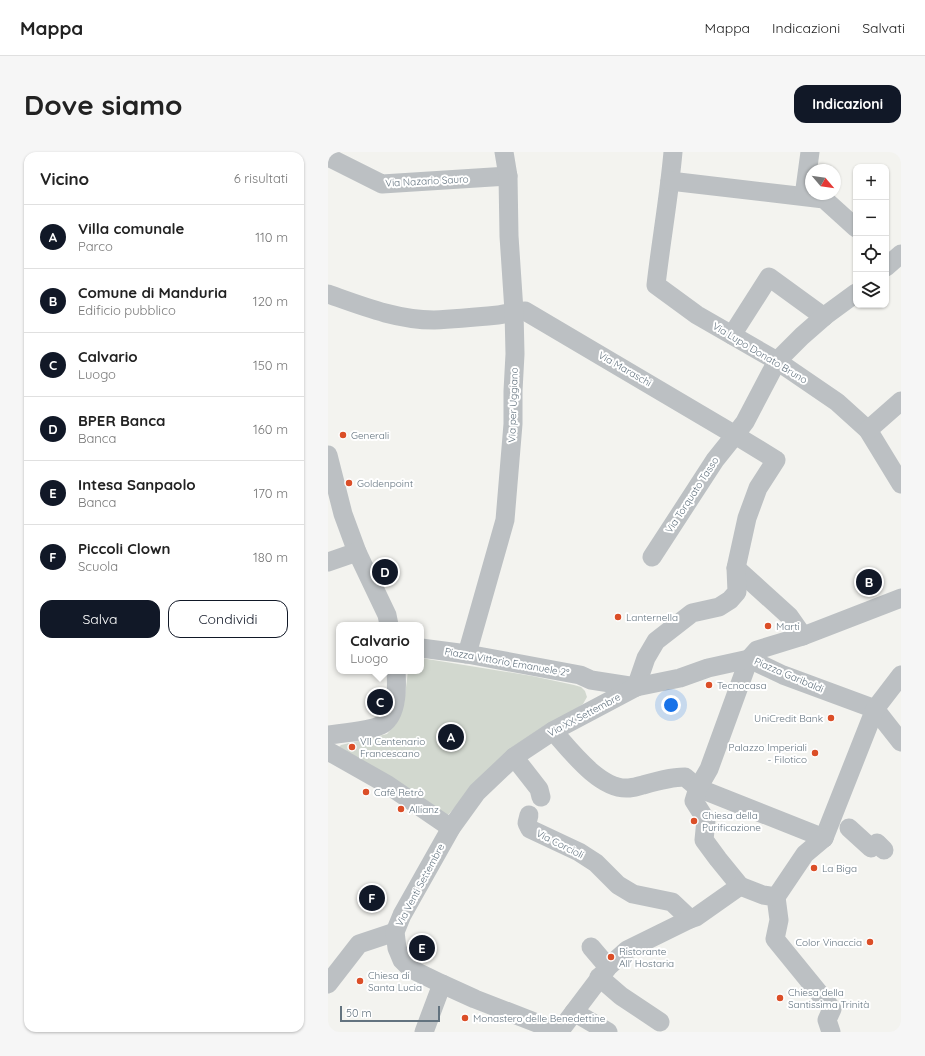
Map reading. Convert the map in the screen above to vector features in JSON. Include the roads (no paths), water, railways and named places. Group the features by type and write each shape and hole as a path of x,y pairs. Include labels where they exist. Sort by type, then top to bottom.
{"street":[{"name":"Via per Uggiano","path":"467,654 505,520 514,424 514,311 509,236 508,176 504,152"},
{"path":"673,152 670,182 824,199 853,225"},
{"path":"804,196 810,152"},
{"name":"Via Nazario Sauro","path":"328,157 382,184 508,176"},
{"name":"Via Lupo Donato Bruno","path":"670,182 658,260 656,285 697,315 777,361 837,402 868,430 901,484"},
{"path":"732,335 769,277 824,317"},
{"path":"328,294 402,318 434,320 500,314 514,311"},
{"name":"Via Torquato Tasso","path":"652,557 715,460 745,422 777,361 802,336 853,295"},
{"name":"Via Maraschi","path":"514,311 525,311 776,460 758,488 747,518 736,568"},
{"path":"868,430 901,402"},
{"path":"328,455 343,514 357,552 387,615 388,622"},
{"path":"328,562 357,552"},
{"path":"736,568 790,616 803,636"},
{"path":"636,687 646,658 656,641 692,613 719,607 730,600 737,592 736,568"},
{"name":"Piazza Garibaldi","path":"875,709 783,675 749,659 758,650 803,636 901,598"},
{"name":"Piazza Vittorio Emanuele 2°","path":"424,648 467,654 580,675 591,680 636,687"},
{"path":"749,659 709,769 698,788 694,801 706,820 704,840 740,886 763,895 776,897"},
{"name":"Via XX Settembre","path":"451,828 477,792 514,758 553,730 636,687 680,678 708,668 749,659"},
{"path":"328,735 373,728 383,724 388,719 395,704 396,674"},
{"path":"831,1032 827,1020 832,1009 775,939 779,920 776,897 805,854 824,838 875,709 901,675"},
{"path":"591,680 601,693 594,709"},
{"path":"875,709 901,742"},
{"path":"553,730 578,759 596,775 615,787 628,788 673,777 685,777 698,788 824,838"},
{"path":"328,751 388,785 451,828"},
{"path":"514,758 540,789 541,797"},
{"name":"Via Corcioli","path":"530,822 596,863 618,885 633,894 672,902 690,918"},
{"name":"Via Venti Settembre","path":"451,828 402,915 396,932 397,948 402,960 411,968 442,984 489,1005 560,1032"},
{"path":"849,828 871,848 877,843 884,850"},
{"path":"560,1032 604,972 627,950 690,918 696,917 740,886"},
{"path":"328,984 359,944 396,932"},
{"path":"591,947 604,972 621,996 660,1022"},
{"path":"424,1032 442,984"},
{"path":"574,1012 608,1032"}],"place":[{"name":"Generali","path":"343,435"},
{"name":"Goldenpoint","path":"349,483"},
{"name":"BPER Banca","path":"385,572"},
{"name":"Comune di Manduria","path":"869,582"},
{"name":"Lanternella","path":"618,617"},
{"name":"Marti","path":"768,626"},
{"name":"Tecnocasa","path":"709,685"},
{"name":"Calvario","path":"380,702"},
{"name":"UniCredit Bank","path":"831,718"},
{"name":"Villa comunale","path":"451,737"},
{"name":"VII Centenario Francescano","path":"352,747"},
{"name":"Palazzo Imperiali - Filotico","path":"815,753"},
{"name":"Cafê Retrò","path":"366,792"},
{"name":"Allianz","path":"401,809"},
{"name":"Chiesa della Purificazione","path":"694,821"},
{"name":"La Biga","path":"814,868"},
{"name":"Piccoli Clown","path":"372,898"},
{"name":"Color Vinaccia","path":"870,942"},
{"name":"Intesa Sanpaolo","path":"422,948"},
{"name":"Ristorante All' Hostaria","path":"611,957"},
{"name":"Chiesa di Santa Lucia","path":"360,981"},
{"name":"Chiesa della Santissima Trinità","path":"780,998"},
{"name":"Monastero delle Benedettine","path":"465,1018"}]}
